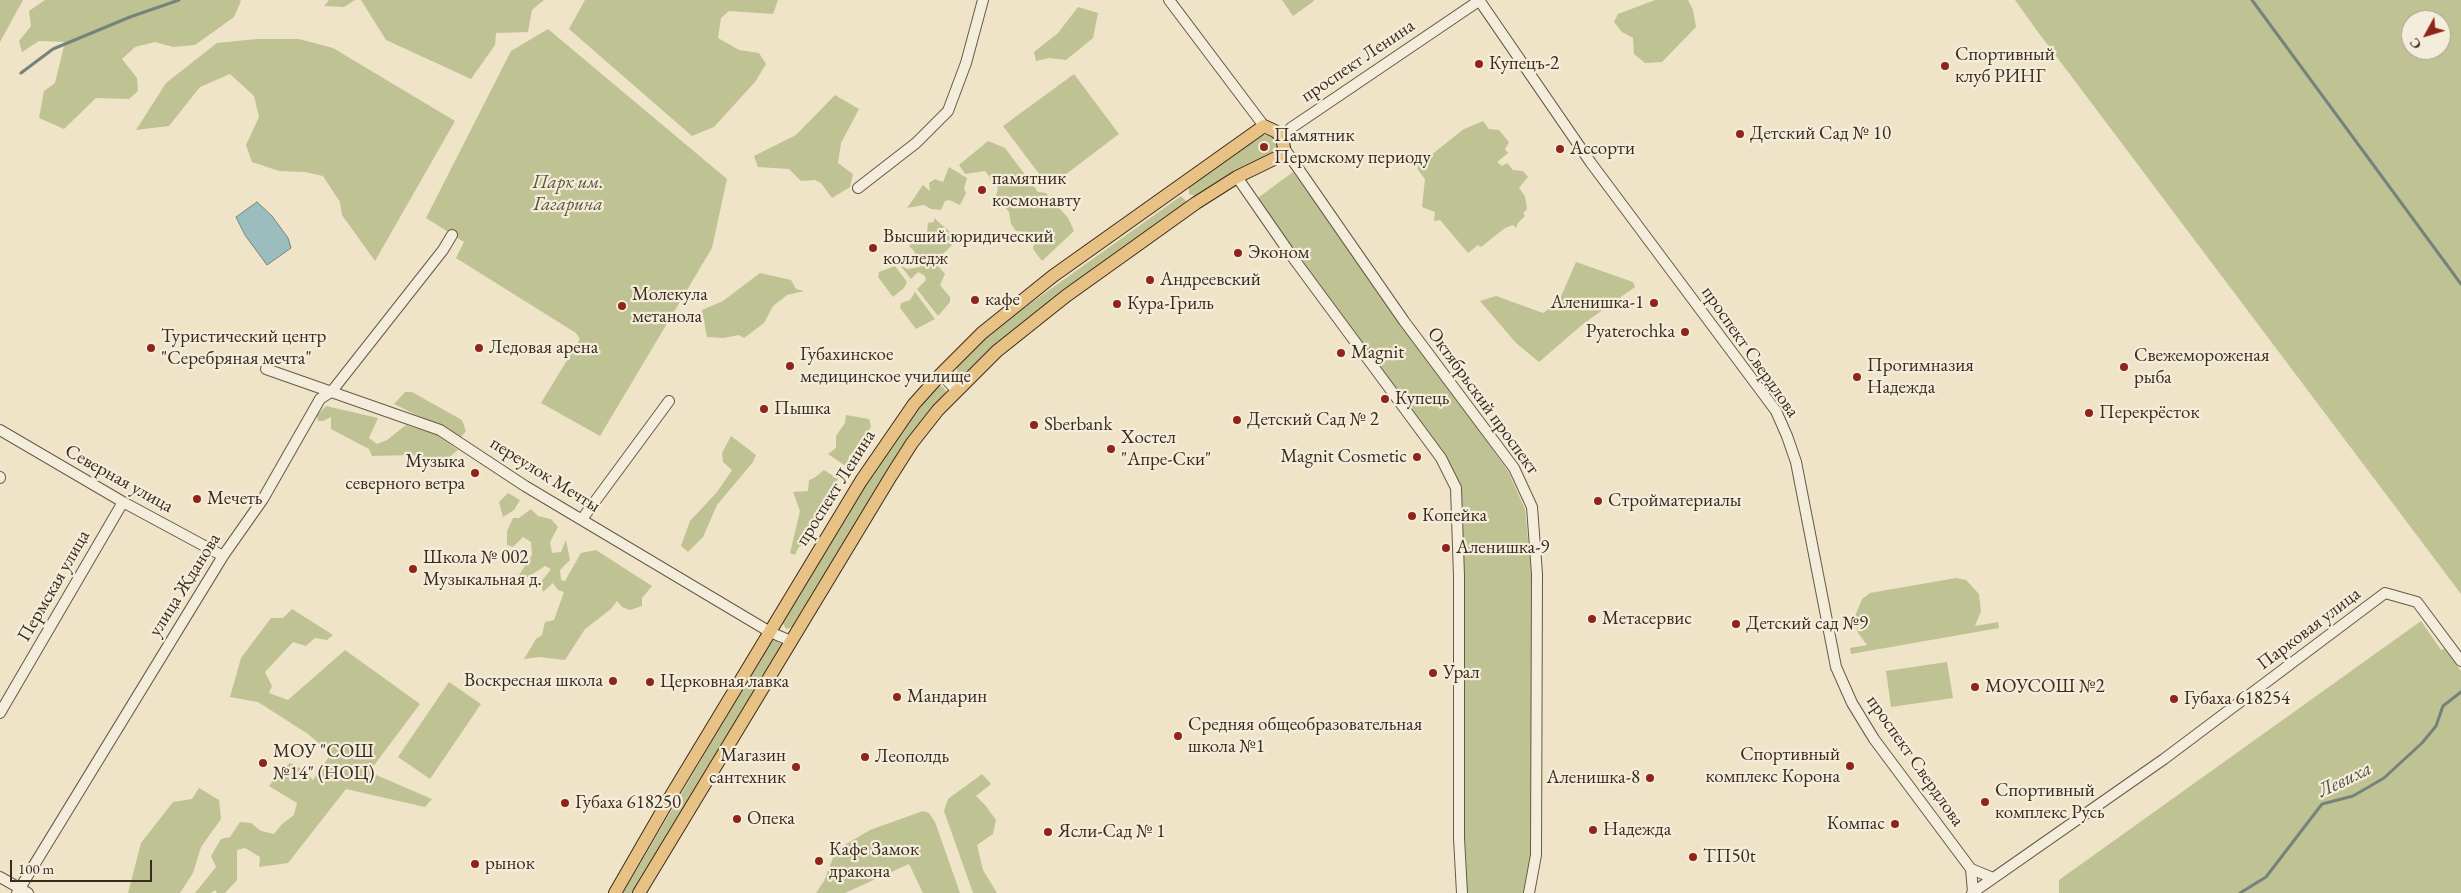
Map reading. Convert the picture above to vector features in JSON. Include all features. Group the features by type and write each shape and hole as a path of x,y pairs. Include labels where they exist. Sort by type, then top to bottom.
{"main road":[{"path":"1264,126 1275,131 1283,143"},
{"name":"проспект Ленина","path":"616,893 672,794 873,462 914,404 982,333 1053,276 1264,126"},
{"name":"проспект Ленина","path":"639,893 912,442 956,390 997,351 1066,296 1196,203 1237,177 1280,156 1283,143"},
{"path":"1182,185 1186,196 1196,203"}],"street":[{"path":"858,188 916,143 948,111 966,63 983,0"},
{"path":"1169,0 1264,126"},
{"name":"проспект Ленина","path":"1283,143 1291,128 1480,0"},
{"name":"проспект Свердлова","path":"1480,0 1600,175 1776,411 1796,462 1836,667 1852,703 1874,740 1971,869 1972,892"},
{"name":"Октябрьский проспект","path":"1283,143 1404,321 1514,468 1532,507 1537,584 1536,845 1529,893"},
{"path":"1237,177 1291,255 1441,458 1456,488 1459,576 1459,838 1462,893"},
{"name":"улица Жданова","path":"22,891 223,556 263,499 320,399 332,391 443,250 452,235"},
{"name":"переулок Мечты","path":"266,368 440,430 525,486 770,632 791,641"},
{"path":"941,374 956,390"},
{"path":"582,519 668,400"},
{"name":"Северная улица","path":"0,430 123,502 223,556"},
{"name":"Пермская улица","path":"0,712 123,502"},
{"name":"Парковая улица","path":"1972,892 2164,759 2385,593 2417,602 2461,661"},
{"path":"1971,869 1993,878"},
{"path":"0,877 22,891"}],"green space":[{"path":"0,0 23,0 0,42"},
{"path":"45,0 241,1 234,17 195,45 173,47 155,42 135,47 122,59 137,78 138,91 129,99 96,98 64,129 39,118 44,91 55,83 65,42 39,41 22,52 19,41 31,26 29,11"},
{"path":"329,0 355,0 344,7 324,6"},
{"path":"361,0 544,0 532,10 528,32 496,33 495,45 471,79 386,40"},
{"path":"585,0 778,0 773,14 729,11 721,18 718,38 739,50 759,53 766,64 755,82 714,127 692,136 569,29"},
{"path":"1282,0 1313,0 1314,1 1293,16"},
{"path":"1655,0 1688,0 1693,10 1696,27 1662,62 1645,63 1634,54 1633,38 1622,32 1614,22 1618,14"},
{"path":"2015,0 2461,0 2461,594 2038,32"},
{"path":"1078,7 1098,13 1093,38 1066,60 1049,58 1036,61 1034,52 1058,33"},
{"name":"Парк им. Гагарина","path":"548,29 727,179 712,248 600,436 541,403 580,339 576,333 456,258 464,242 426,218 511,51"},
{"path":"257,39 299,39 333,48 455,121 375,261 342,215 340,202 323,176 305,172 279,171 252,162 246,145 259,117 254,96 230,74 200,87 169,126 136,130 166,83 217,43"},
{"path":"1074,74 1119,134 1049,187 1003,126"},
{"path":"835,95 859,109 841,143 838,163 853,174 850,187 832,198 821,183 815,180 801,181 789,169 758,167 754,156 796,135"},
{"path":"1483,121 1489,129 1499,130 1509,142 1505,149 1508,153 1497,162 1502,166 1507,163 1513,170 1523,171 1528,177 1519,188 1525,196 1527,209 1523,213 1525,216 1516,228 1513,225 1505,228 1481,247 1478,245 1468,253 1440,220 1434,221 1435,212 1422,207 1425,179 1418,170 1416,158 1426,159 1464,129"},
{"path":"1262,135 1270,135 1277,141 1277,151 1240,169 1195,196 1189,194 1189,187"},
{"path":"988,141 1005,148 1038,192 1046,193 1068,218 1074,231 1042,261 1033,249 1036,233 1016,231 1011,224 1009,212 996,196 998,188 985,171 965,174 959,165"},
{"path":"949,167 967,178 964,188 966,193 960,205 949,200 945,201 941,210 931,209 924,205 907,208 923,185 930,191 929,183 935,179 943,182"},
{"path":"1293,172 1508,471 1525,509 1533,592 1533,861 1523,893 1463,893 1458,486 1255,200"},
{"path":"1181,196 1187,202 985,354 965,374 957,372 957,364 1003,323"},
{"path":"934,218 950,232 952,245 942,255 938,266 945,274 940,285 950,297 950,302 938,316 917,289 926,280 925,276 918,272 911,279 900,265 907,269 920,267 914,251 909,246 916,236 926,240 928,223 934,222"},
{"path":"1576,262 1633,282 1635,287 1583,324 1539,362 1516,343 1480,301 1496,296 1543,313 1559,301"},
{"path":"895,266 907,282 904,288 893,297 878,277 879,272"},
{"path":"760,273 791,280 796,289 804,291 787,295 773,306 764,323 744,338 739,335 723,338 707,337 702,310 723,301"},
{"path":"915,292 935,319 916,329 900,308 901,303 910,300"},
{"path":"938,385 946,391 944,395 906,440 793,627 786,629 782,622 884,454"},
{"path":"405,392 412,392 462,420 466,431 461,437 394,404"},
{"path":"326,406 378,418 369,438 377,444 387,440 406,425 437,435 458,450 433,470 419,462 419,457 412,455 372,456 369,449 331,429 331,417 318,421 317,415"},
{"path":"846,415 869,419 871,426 863,445 849,456 847,467 828,454 836,448 836,436 845,423"},
{"path":"731,436 756,455 753,462 717,505 703,537 688,552 681,546 690,521 717,492 732,470 723,462 722,453"},
{"path":"824,470 838,479 805,537 804,543 798,548 795,555 790,553 800,511 793,492 808,491 809,480"},
{"path":"508,493 520,500 514,510 503,517 499,502"},
{"path":"531,509 538,516 551,519 558,527 550,542 552,553 561,552 566,540 570,560 560,570 561,580 565,581 581,553 596,550 652,586 642,598 642,606 630,610 622,607 617,601 611,609 585,629 565,660 539,657 524,659 536,639 542,635 545,622 554,620 564,592 558,590 553,583 543,592 541,582 551,569 545,566 525,579 519,575 532,555 531,542 523,537 513,547 507,545 507,531 513,518 519,518"},
{"path":"1956,578 1966,580 1979,594 1981,611 1975,626 1998,622 1999,628 1851,654 1850,648 1867,645 1858,633 1855,616 1862,599 1870,593"},
{"path":"292,609 333,635 327,640 315,638 306,646 293,642 265,672 272,686 269,693 288,700 345,650 420,704 369,772 432,799 425,807 346,789 288,863 259,867 260,857 245,848 237,850 237,880 225,893 217,893 215,890 211,893 195,893 216,867 211,856 221,839 230,837 240,822 251,823 261,831 274,834 282,824 294,815 297,803 269,786 277,775 290,763 303,770 313,780 331,754 308,734 258,702 230,697 241,658 271,618 283,618"},
{"path":"2421,621 2441,650 2445,648 2461,671 2461,893 2059,893 2059,880"},
{"path":"775,640 781,644 781,649 633,893 623,893 771,641"},
{"path":"1947,662 1953,698 1891,707 1886,671"},
{"path":"449,682 481,704 430,779 398,757"},
{"path":"982,774 991,784 976,796 996,820 993,834 977,845 983,870 997,893 973,893 944,811 948,799"},
{"path":"199,788 219,800 221,819 201,847 193,873 180,893 128,893 141,843 173,802 192,799"},
{"path":"923,811 929,813 935,822 960,893 923,893 909,864 845,893 816,893 824,881 836,850 870,830"}],"water":[{"path":"257,202 272,216 288,238 291,248 267,265 245,235 236,217"}],"waterway":[{"path":"21,73 53,49 130,17 179,0"},
{"path":"2252,0 2461,284"},
{"name":"Левиха","path":"2240,893 2266,877 2322,804 2353,796 2384,778 2422,743 2436,726 2443,706 2461,692"}],"place":[{"name":"Купецъ-2","path":"1479,64"},
{"name":"Спортивный клуб РИНГ","path":"1945,66"},
{"name":"Детский Сад № 10","path":"1740,134"},
{"name":"Памятник Пермскому периоду","path":"1264,147"},
{"name":"Ассорти","path":"1560,149"},
{"name":"памятник космонавту","path":"982,190"},
{"name":"Высший юридический колледж","path":"873,248"},
{"name":"Эконом","path":"1238,253"},
{"name":"Андреевский","path":"1150,280"},
{"name":"кафе","path":"975,300"},
{"name":"Аленишка-1","path":"1654,303"},
{"name":"Кура-Гриль","path":"1117,304"},
{"name":"Молекула метанола","path":"622,306"},
{"name":"Pyaterochka","path":"1685,332"},
{"name":"Туристический центр \"Серебряная мечта\"","path":"151,348"},
{"name":"Ледовая арена","path":"479,348"},
{"name":"Magnit","path":"1341,353"},
{"name":"Губахинское медицинское училище","path":"790,366"},
{"name":"Свежемороженая рыба","path":"2124,367"},
{"name":"Прогимназия Надежда","path":"1857,377"},
{"name":"Купець","path":"1385,399"},
{"name":"Пышка","path":"764,409"},
{"name":"Перекрёсток","path":"2089,413"},
{"name":"Детский Сад № 2","path":"1237,420"},
{"name":"Sberbank","path":"1034,425"},
{"name":"Хостел \"Апре-Ски\"","path":"1111,449"},
{"name":"Magnit Cosmetic","path":"1417,457"},
{"name":"Музыка северного ветра","path":"475,473"},
{"name":"Мечеть","path":"197,499"},
{"name":"Стройматериалы","path":"1598,501"},
{"name":"Копейка","path":"1412,516"},
{"name":"Аленишка-9","path":"1446,548"},
{"name":"Школа № 002 Музыкальная д.","path":"413,569"},
{"name":"Метасервис","path":"1592,619"},
{"name":"Детский сад №9","path":"1736,624"},
{"name":"Урал","path":"1433,673"},
{"name":"Воскресная школа","path":"613,681"},
{"name":"Церковная лавка","path":"650,682"},
{"name":"МОУСОШ №2","path":"1975,687"},
{"name":"Мандарин","path":"897,697"},
{"name":"Губаха 618254","path":"2174,699"},
{"name":"Средняя общеобразовательная школа №1","path":"1178,736"},
{"name":"Леополдь","path":"865,757"},
{"name":"МОУ \"СОШ №14\" (НОЦ)","path":"263,763"},
{"name":"Спортивный комплекс Корона","path":"1850,766"},
{"name":"Магазин сантехник","path":"796,767"},
{"name":"Аленишка-8","path":"1650,778"},
{"name":"Спортивный комплекс Русь","path":"1985,802"},
{"name":"Губаха 618250","path":"565,803"},
{"name":"Опека","path":"737,819"},
{"name":"Компас","path":"1895,824"},
{"name":"Надежда","path":"1593,830"},
{"name":"Ясли-Сад № 1","path":"1048,832"},
{"name":"ТП50t","path":"1693,857"},
{"name":"Кафе Замок дракона","path":"819,861"},
{"name":"рынок","path":"475,864"}]}
